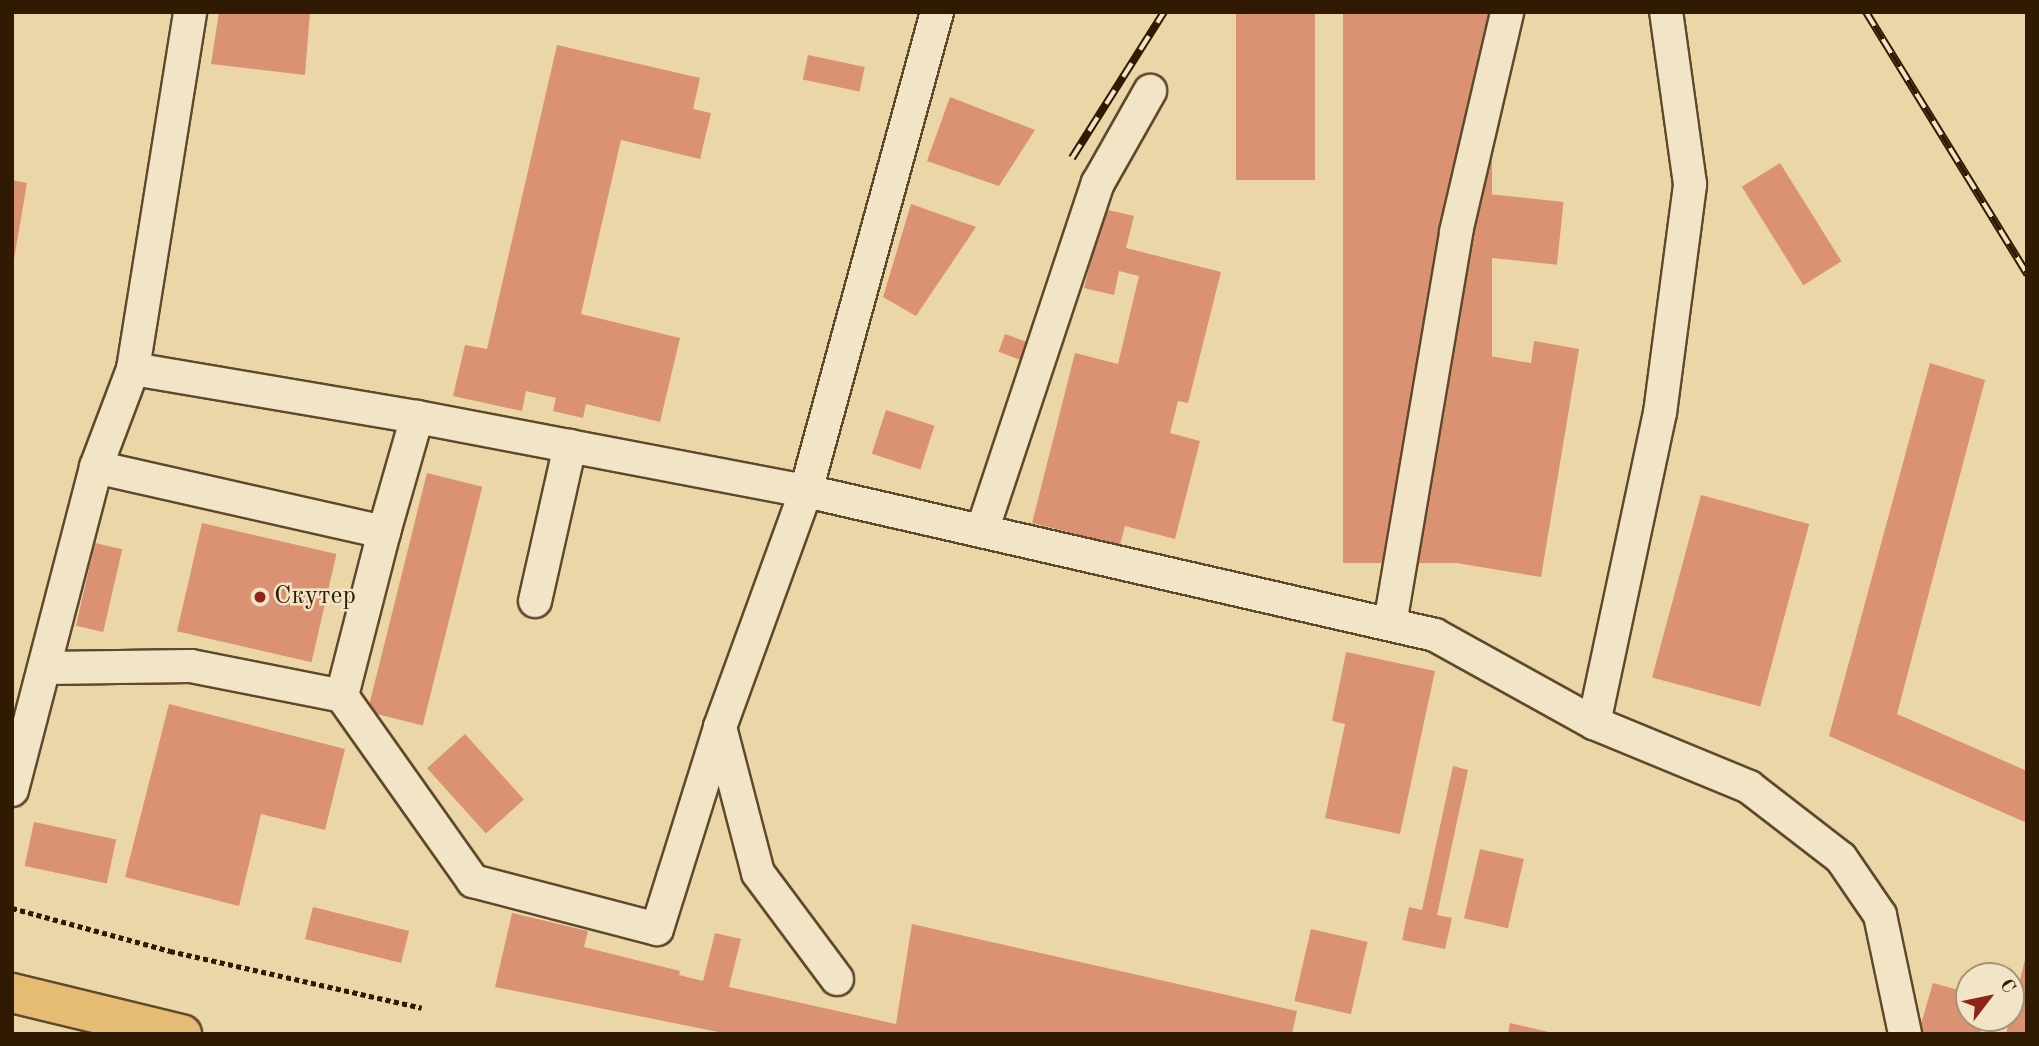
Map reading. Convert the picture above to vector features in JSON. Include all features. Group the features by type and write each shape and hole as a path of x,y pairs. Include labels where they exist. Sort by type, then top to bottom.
{"main road":[{"path":"12,993 182,1034"}],"lane":[{"path":"12,790 46,668 96,467 133,369 190,12"},
{"path":"46,668 191,666 342,696 473,881 657,929 720,727 806,491 937,12"},
{"path":"1390,624 1456,232 1507,12"},
{"path":"1594,723 1660,413 1690,184 1666,12"},
{"path":"982,531 1098,183 1150,91"},
{"path":"133,369 417,417 806,491 1435,635 1594,723 1749,787 1841,858 1880,915 1905,1034"},
{"path":"342,696 384,531 417,417"},
{"path":"535,601 569,446"},
{"path":"96,467 384,531"},
{"path":"720,727 758,873 837,979"}],"path":[{"path":"12,908 170,951 422,1008"}],"building":[{"path":"219,12 310,12 305,75 211,64"},
{"path":"1236,12 1315,12 1315,180 1236,180"},
{"path":"1343,12 1492,12 1492,563 1343,563"},
{"path":"557,45 700,78 693,109 711,113 700,159 621,140 581,314 680,338 660,422 586,404 583,418 553,411 556,398 526,391 522,411 453,396 465,345 487,349"},
{"path":"808,55 865,67 860,92 803,79"},
{"path":"950,97 1035,130 999,186 927,161"},
{"path":"1780,163 1841,261 1803,285 1742,187"},
{"path":"12,180 27,183 14,259 12,259"},
{"path":"1478,193 1564,202 1557,265 1471,256"},
{"path":"911,204 976,227 916,316 883,297"},
{"path":"1104,209 1134,216 1126,248 1221,272 1188,403 1178,401 1170,433 1200,441 1175,539 1125,526 1120,545 1032,523 1075,353 1118,364 1139,276 1119,271 1114,295 1084,288"},
{"path":"1005,334 1032,344 1026,362 999,352"},
{"path":"1534,341 1579,349 1541,577 1420,557 1455,350 1531,363"},
{"path":"1930,363 1985,380 1897,714 2027,771 2027,823 1829,736"},
{"path":"886,410 935,426 920,470 872,454"},
{"path":"427,473 482,487 423,725 367,712"},
{"path":"1701,495 1809,524 1760,707 1652,678"},
{"path":"202,523 336,554 311,662 177,631"},
{"path":"95,543 122,549 103,632 76,626"},
{"path":"1346,652 1435,671 1400,834 1325,818 1345,724 1332,721"},
{"path":"169,704 345,749 325,830 261,814 239,906 125,877"},
{"path":"465,734 524,799 486,834 427,768"},
{"path":"1453,766 1468,770 1437,915 1452,918 1445,949 1402,940 1409,907 1422,910"},
{"path":"34,822 116,839 107,883 25,866"},
{"path":"1480,849 1524,859 1508,928 1464,918"},
{"path":"313,907 409,931 401,963 305,939"},
{"path":"512,913 588,931 584,947 680,971 679,975 703,981 715,933 741,939 729,987 896,1024 912,924 1297,1011 1292,1034 728,1034 495,987"},
{"path":"1311,929 1368,942 1351,1014 1294,1001"},
{"path":"2026,956 2027,1034 2006,1034 2025,1032"},
{"path":"1933,983 1955,989 1955,1032 1980,1032 1980,1034 1918,1034"},
{"path":"1510,1023 1553,1033 1553,1034 1508,1034"}],"railway":[{"path":"1072,158 1164,12"},
{"path":"1866,12 2027,274"}],"place":[{"name":"Скутер","path":"260,597"}]}
